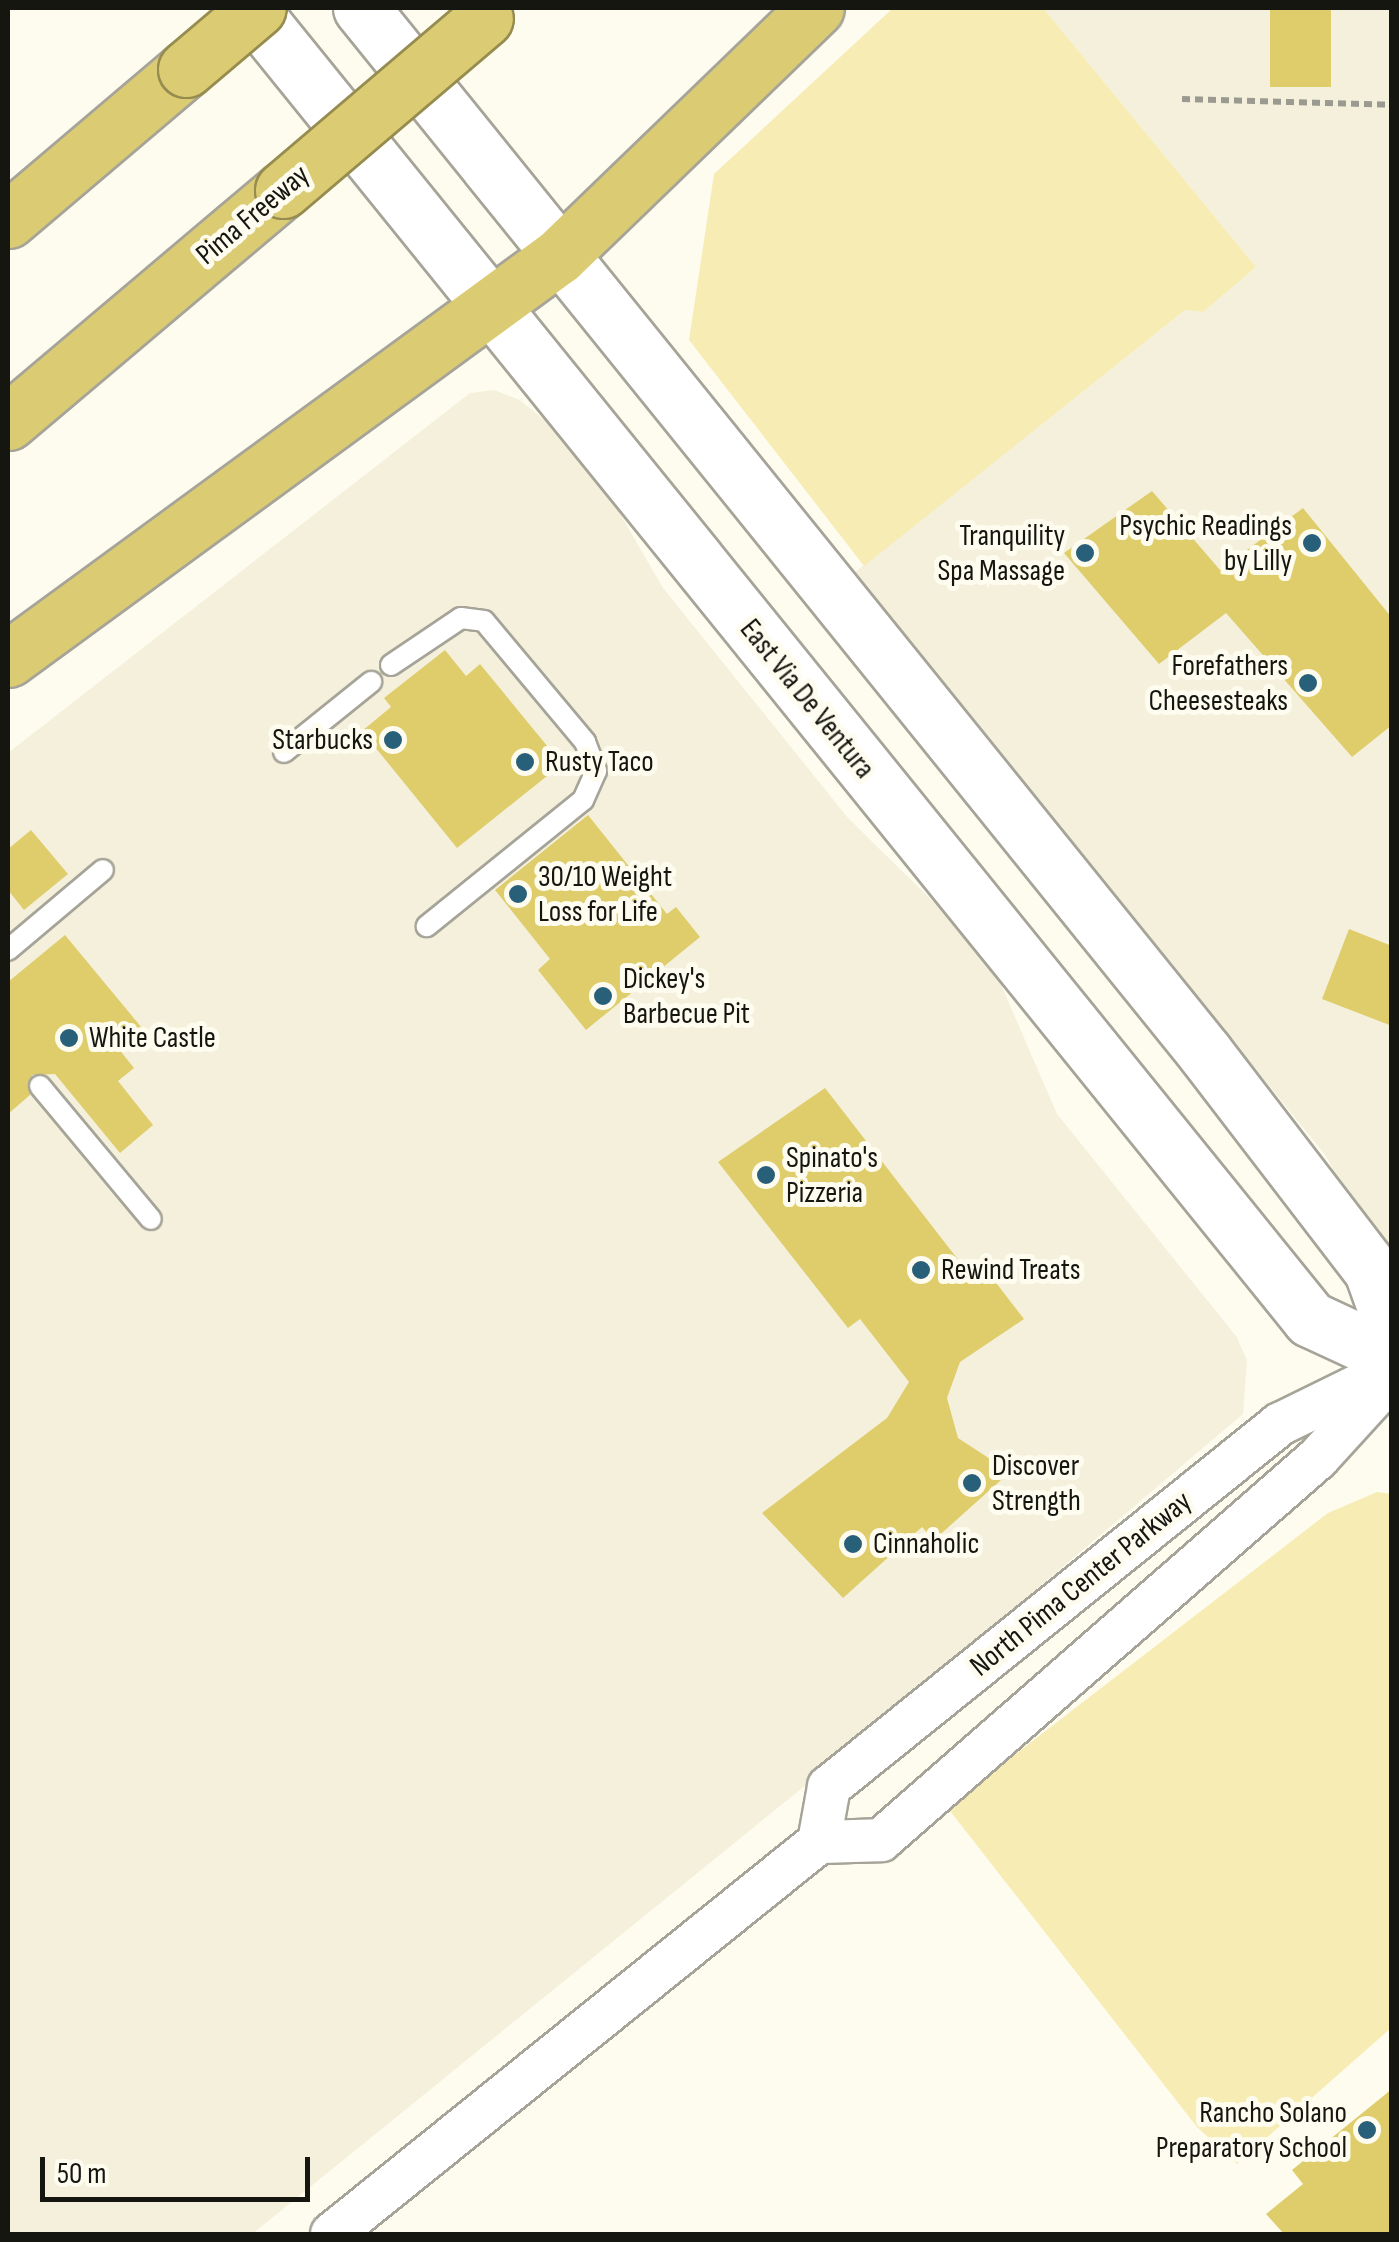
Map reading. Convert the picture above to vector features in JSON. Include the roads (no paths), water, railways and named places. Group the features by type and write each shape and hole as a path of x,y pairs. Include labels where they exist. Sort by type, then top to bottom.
{"highway":[{"path":"8,220 258,8"},
{"path":"8,659 559,256 816,8"},
{"name":"Pima Freeway","path":"8,422 491,13"}],"main road":[{"name":"East Via De Ventura","path":"250,8 1310,1320 1392,1357"},
{"path":"361,8 1228,1081 1372,1271 1392,1327"}],"street":[{"name":"North Pima Center Parkway","path":"1392,1369 1280,1424 829,1787 819,1842 881,1840 1318,1458 1392,1377"},
{"path":"332,2234 819,1842"}],"lane":[{"path":"392,665 460,618 484,621 585,742 596,771 596,785 583,800 427,926"},
{"path":"284,752 371,682"},
{"path":"8,950 102,870"},
{"path":"40,1086 151,1220"}],"place":[{"name":"Psychic Readings by Lilly","path":"1312,543"},
{"name":"Tranquility Spa Massage","path":"1085,553"},
{"name":"Forefathers Cheesesteaks","path":"1308,683"},
{"name":"Starbucks","path":"393,740"},
{"name":"Rusty Taco","path":"525,762"},
{"name":"30/10 Weight Loss for Life","path":"518,894"},
{"name":"Dickey's Barbecue Pit","path":"603,996"},
{"name":"White Castle","path":"69,1038"},
{"name":"Spinato's Pizzeria","path":"766,1175"},
{"name":"Rewind Treats","path":"921,1270"},
{"name":"Discover Strength","path":"972,1483"},
{"name":"Cinnaholic","path":"853,1544"},
{"name":"Rancho Solano Preparatory School","path":"1367,2130"}]}
